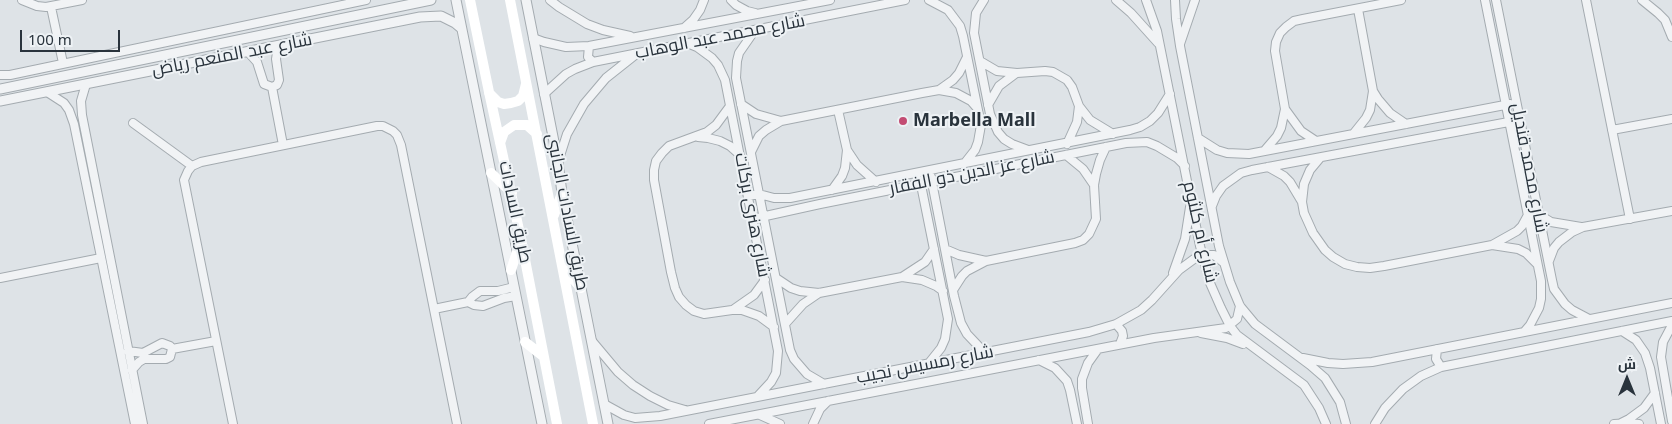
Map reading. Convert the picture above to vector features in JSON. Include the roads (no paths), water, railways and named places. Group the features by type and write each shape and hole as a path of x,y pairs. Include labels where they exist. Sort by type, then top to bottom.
{"main road":[{"name":"طريق السادات","path":"470,0 512,193 558,424"},
{"name":"طريق السادات","path":"510,0 554,216 593,424"},
{"path":"489,92 498,102 511,104 523,96 526,83"},
{"path":"500,144 504,132 508,127 514,125 527,125 537,134"},
{"path":"491,173 512,193"},
{"path":"554,216 562,193"},
{"path":"511,270 521,239"},
{"path":"564,269 581,288"},
{"path":"526,342 543,356"}],"street":[{"path":"22,0 37,6 51,7 82,0"},
{"path":"0,75 10,75 366,0"},
{"name":"شارع عبد المنعم رياض","path":"0,89 431,0"},
{"path":"456,0 542,424"},
{"name":"طريق السادات الجانبى","path":"526,0 608,424"},
{"path":"550,0 559,8 587,24 637,37"},
{"path":"684,28 696,15 704,0"},
{"path":"730,0 747,11 760,14"},
{"name":"شارع محمد عبد الوهاب","path":"533,38 566,47 589,46 830,0"},
{"name":"شارع محمد عبد الوهاب","path":"544,94 566,74 593,62 905,0"},
{"path":"929,0 940,4 955,17 963,36 968,57 981,125 975,150 964,164"},
{"path":"984,0 976,13 974,23 993,123 998,132 1012,144 1030,151"},
{"path":"1116,0 1131,13 1160,45"},
{"name":"شارع أم كلثوم","path":"1175,0 1180,46 1223,262 1240,306 1254,324 1318,371 1331,385 1340,402 1346,424"},
{"path":"1180,46 1195,0"},
{"path":"1265,150 1281,128 1285,109 1275,51 1280,34 1286,27 1294,22 1401,0"},
{"name":"شارع محمد قنديل","path":"1485,0 1541,281 1541,299 1535,317 1524,332"},
{"name":"شارع محمد قنديل","path":"1497,0 1552,280 1559,297 1572,310 1589,319"},
{"path":"1586,0 1630,219"},
{"path":"1589,13 1594,0"},
{"path":"1642,0 1664,20 1672,37"},
{"name":"شارع أم كلثوم","path":"1146,1 1157,31 1202,256 1216,296 1230,326 1237,335 1304,385 1319,408 1326,424"},
{"path":"818,2 821,17"},
{"path":"417,4 420,10 420,17"},
{"path":"51,7 64,63"},
{"path":"1354,133 1366,118 1373,91 1358,9"},
{"name":"شارع عبد المنعم رياض","path":"0,101 420,17 441,16 461,28"},
{"name":"شارع هنرى بركات","path":"755,30 743,46 737,61 736,78 741,104 790,350 794,359 807,374 824,384"},
{"name":"شارع هنرى بركات","path":"687,43 706,52 718,65 725,80 765,280 778,351 776,373 771,382 756,398"},
{"path":"272,87 279,80 276,60 278,46"},
{"path":"589,46 588,57 593,62"},
{"path":"248,52 258,62 264,84 272,87"},
{"path":"558,162 567,134 584,104 606,78 639,52"},
{"path":"157,57 160,70"},
{"path":"939,90 953,80 968,57"},
{"path":"980,61 997,71 1017,73 1045,71 1060,76 1072,87 1079,106 1090,120 1113,134"},
{"path":"988,104 999,86 1017,73"},
{"path":"86,84 81,101 82,115 143,424"},
{"path":"272,87 283,145"},
{"path":"751,152 760,136 781,121 939,90 964,96 977,108"},
{"path":"1373,91 1383,107 1406,124"},
{"path":"47,92 64,103 72,117 135,424"},
{"name":"شارع عز الدين ذو الفقار","path":"748,196 759,194 774,198 790,198 1113,134 1140,127 1150,121 1158,113 1170,94"},
{"path":"1198,138 1212,147 1227,153 1249,154 1516,103"},
{"path":"741,104 756,114 781,121"},
{"path":"730,106 716,125 707,132 669,146 656,161 654,180 671,272 679,298 694,311 704,314 732,310 750,312 759,316 774,328"},
{"path":"1067,144 1077,122 1079,106"},
{"path":"1285,109 1301,131 1316,141"},
{"path":"832,190 845,168 847,150 838,110"},
{"path":"1612,130 1672,119"},
{"path":"1212,206 1223,186 1241,173 1520,120"},
{"path":"133,123 192,166"},
{"path":"233,424 185,185 185,175 192,166 201,162 377,126 388,128 397,135 401,145 457,424"},
{"path":"696,137 720,140 740,154"},
{"name":"شارع عز الدين ذو الفقار","path":"752,219 1126,142 1147,142 1167,151 1185,167"},
{"path":"953,290 962,276 986,261 1068,245 1083,240 1094,227 1096,219 1094,185 1100,160 1106,146"},
{"path":"847,150 857,165 876,182"},
{"path":"1249,154 1248,162 1252,170"},
{"path":"1066,155 1083,169 1094,185"},
{"path":"1302,202 1306,177 1320,158"},
{"path":"1268,167 1284,176 1290,182 1302,202 1308,224 1325,250 1333,258 1344,264 1357,267 1384,266 1492,245 1517,231 1528,215"},
{"path":"930,171 961,323 967,334 985,353"},
{"path":"919,173 947,314 947,330 941,348 928,364"},
{"path":"818,193 820,204"},
{"path":"1170,279 1184,239 1191,197"},
{"path":"1548,263 1550,255 1559,242 1572,232 1583,227 1672,211"},
{"path":"1538,214 1551,222 1583,227"},
{"path":"1492,245 1518,249 1526,253 1537,264"},
{"path":"945,248 959,255 986,261"},
{"path":"902,277 925,262 934,250"},
{"path":"1202,256 1214,255 1223,262"},
{"name":"شارع رمسيس نجيب","path":"604,404 624,416 659,420 687,411 1089,332 1116,324 1141,310 1186,264 1202,256"},
{"path":"0,278 102,258"},
{"path":"776,278 800,291 819,293 902,277 922,280 936,286 943,292"},
{"path":"732,310 748,301 765,280"},
{"path":"494,291 495,301"},
{"path":"468,302 480,292 515,292"},
{"path":"434,309 468,302 483,306 515,292"},
{"path":"785,324 796,310 819,293"},
{"path":"1299,357 1328,363 1358,363 1672,303"},
{"path":"1230,326 1237,319 1240,306"},
{"path":"1375,424 1385,408 1403,389 1421,376 1441,367 1672,321"},
{"path":"1116,324 1122,331 1123,336 1120,344"},
{"path":"1672,325 1666,334 1662,350 1663,376 1669,393 1672,421"},
{"name":"شارع رمسيس نجيب","path":"713,424 1120,344 1230,326"},
{"path":"1622,331 1641,346 1648,360 1661,424"},
{"path":"1182,333 1219,336 1254,349"},
{"path":"172,350 216,341"},
{"path":"591,341 618,372 633,385 668,405 687,411"},
{"path":"132,370 155,346 162,343 170,346 172,350"},
{"path":"1094,424 1087,421 1082,379 1088,363 1098,349"},
{"path":"1437,349 1436,359 1441,367"},
{"path":"128,352 148,355 161,360 170,357 172,350"},
{"path":"1039,360 1062,374 1070,390 1076,422"},
{"path":"1652,378 1658,375 1663,376"},
{"path":"1618,423 1629,419 1644,408 1655,393"},
{"path":"812,424 820,409 828,401"},
{"path":"1074,408 1085,406"},
{"path":"758,414 780,424"},
{"path":"1618,423 1639,424"}],"place":[{"name":"Marbella Mall","path":"903,121"}]}
